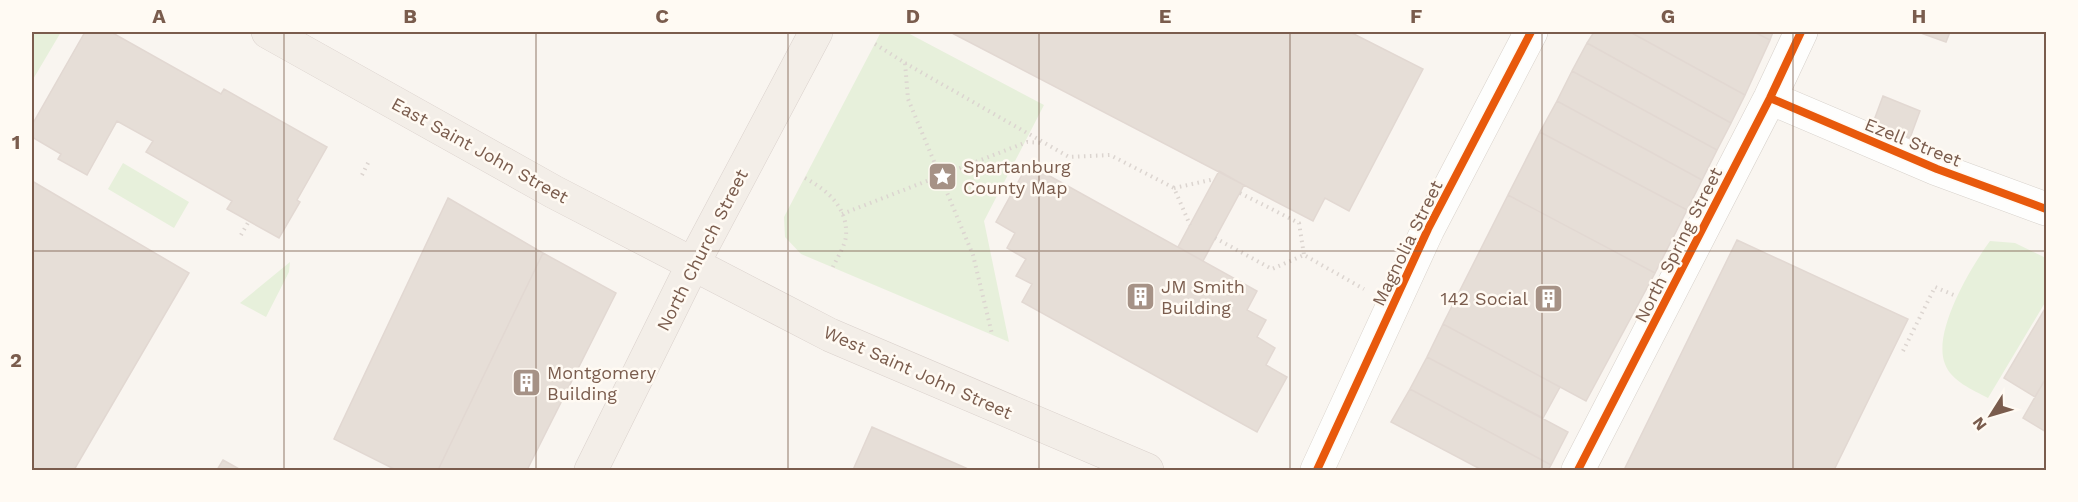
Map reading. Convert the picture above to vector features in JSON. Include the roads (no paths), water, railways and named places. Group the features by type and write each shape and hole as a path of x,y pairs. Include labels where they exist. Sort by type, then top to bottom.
{"main road":[{"name":"East Saint John Street","path":"268,32 554,192 694,262"},
{"name":"North Church Street","path":"591,471 694,262 816,32"},
{"name":"West Saint John Street","path":"694,262 830,335 1147,471"}],"street":[{"name":"Magnolia Street","path":"1317,471 1428,229 1531,32"},
{"name":"North Spring Street","path":"1578,471 1770,98 1801,32"},
{"name":"Ezell Street","path":"1770,98 1937,169 2046,209"}],"place":[{"name":"Spartanburg County Map","path":"942,176"},
{"name":"JM Smith Building","path":"1140,296"},
{"name":"142 Social","path":"1549,298"},
{"name":"Montgomery Building","path":"526,382"}]}
